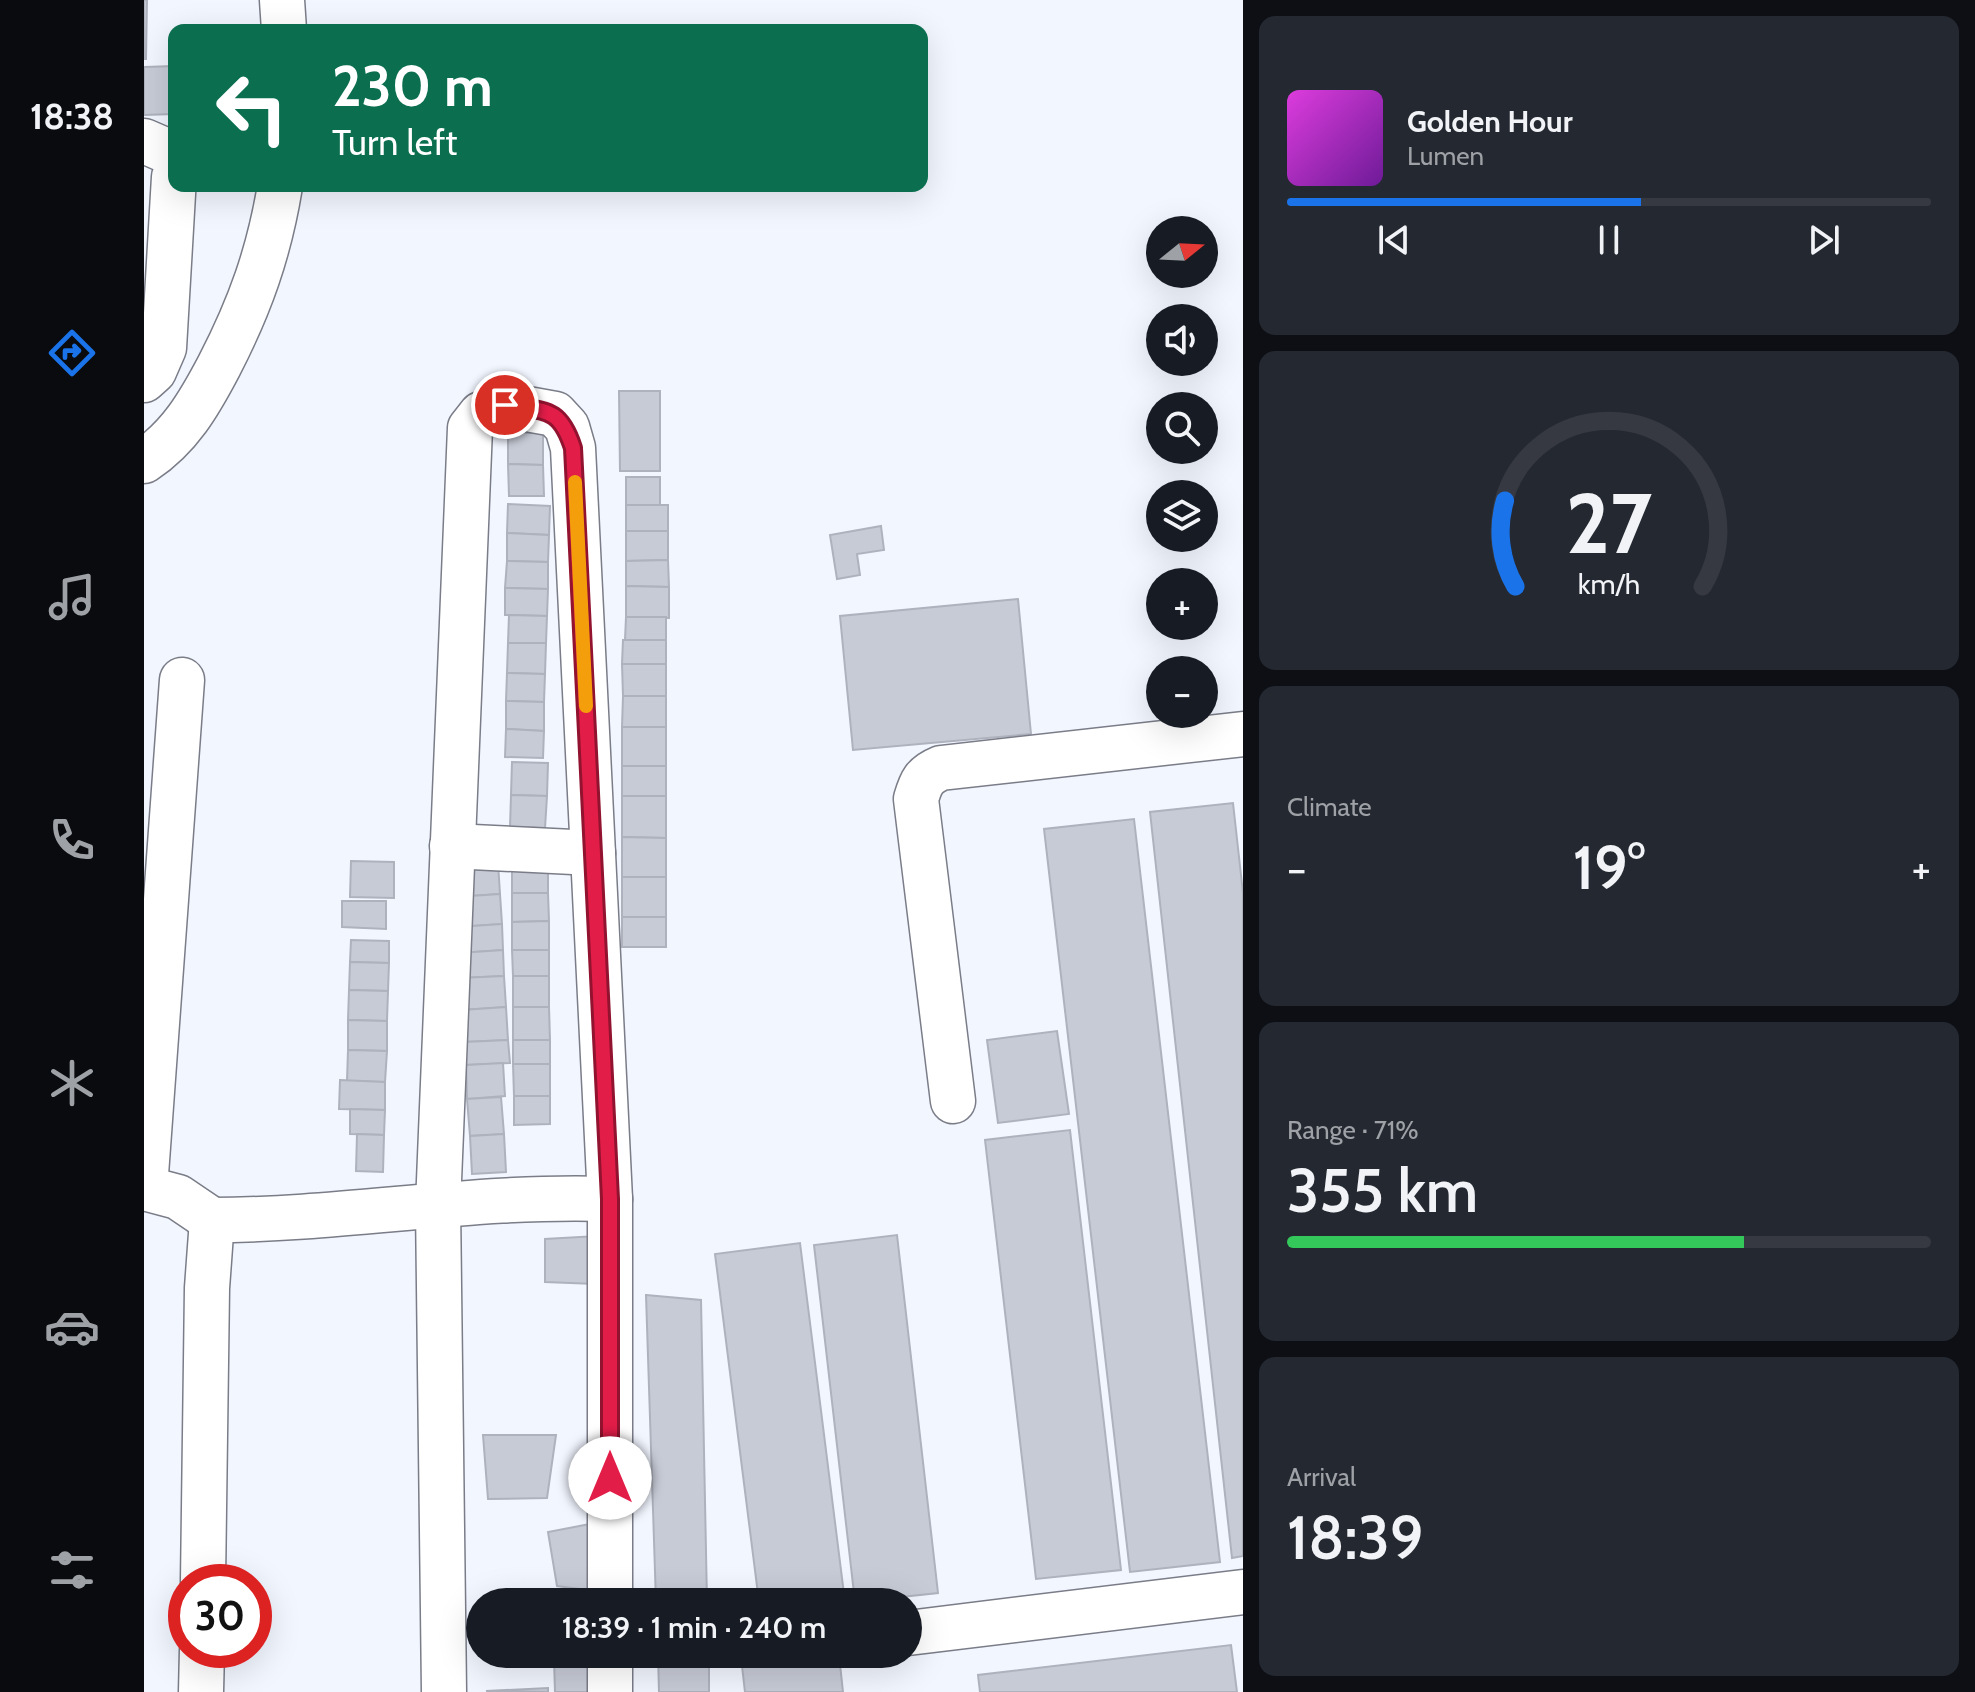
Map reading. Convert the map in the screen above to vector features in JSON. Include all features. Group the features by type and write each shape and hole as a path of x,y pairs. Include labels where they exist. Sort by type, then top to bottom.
{"street":[{"path":"282,0 284,24"},
{"path":"144,141 166,178 164,348 154,371 144,380"},
{"path":"144,461 167,446 199,405 243,320 269,245 279,192"},
{"path":"444,1692 438,1205 470,428 481,414 505,405 555,414 567,427 573,448 610,1199 610,1588"},
{"path":"182,680 144,1188 178,1197 212,1220 256,1220 438,1205 610,1199"},
{"path":"953,1101 916,799 921,781 941,768 1243,734"},
{"path":"452,846 593,853"},
{"path":"203,1564 207,1288 212,1220"},
{"path":"922,1631 1243,1592"},
{"path":"201,1692 202,1668"},
{"path":"610,1668 610,1692"}],"building":[{"path":"144,0 147,0 146,59 144,59"},
{"path":"168,66 168,114 144,115 144,67"},
{"path":"619,391 660,391 660,471 620,471"},
{"path":"508,433 543,433 543,465 508,464"},
{"path":"508,464 543,465 544,496 509,496"},
{"path":"626,477 660,477 660,505 626,505"},
{"path":"508,504 550,506 549,535 507,533"},
{"path":"626,505 668,505 668,531 626,531"},
{"path":"881,526 884,550 857,554 860,575 837,579 830,535"},
{"path":"626,531 668,531 668,560 626,561"},
{"path":"507,533 549,535 548,562 507,561"},
{"path":"668,560 669,587 626,586 626,561"},
{"path":"507,561 548,562 548,589 505,588"},
{"path":"626,586 669,587 669,618 626,617"},
{"path":"505,588 548,589 547,616 505,615"},
{"path":"1018,599 1031,734 853,750 840,616"},
{"path":"509,615 547,616 546,643 508,643"},
{"path":"626,617 666,617 666,640 625,640"},
{"path":"623,640 666,640 666,664 622,664"},
{"path":"508,643 546,643 545,674 507,673"},
{"path":"622,664 666,664 666,696 623,696"},
{"path":"507,673 545,674 544,702 506,701"},
{"path":"623,696 666,696 666,727 622,727"},
{"path":"506,701 544,702 544,731 506,729"},
{"path":"622,727 666,727 666,766 622,766"},
{"path":"506,729 544,731 543,758 505,757"},
{"path":"512,762 548,763 547,796 511,795"},
{"path":"622,766 666,766 666,796 622,796"},
{"path":"511,795 547,796 545,828 510,827"},
{"path":"622,796 666,796 666,838 622,837"},
{"path":"1233,803 1243,893 1243,1556 1232,1558 1150,812"},
{"path":"1134,819 1220,1562 1130,1572 1044,829"},
{"path":"622,837 666,838 666,877 622,877"},
{"path":"512,860 548,860 548,893 512,893"},
{"path":"351,861 394,862 394,898 350,897"},
{"path":"498,863 500,894 455,897 454,865"},
{"path":"622,877 666,877 666,917 622,917"},
{"path":"512,893 548,893 549,921 512,922"},
{"path":"500,894 502,924 457,927 455,897"},
{"path":"342,901 386,901 386,929 342,927"},
{"path":"622,917 666,917 666,947 622,947"},
{"path":"549,921 549,950 512,950 512,922"},
{"path":"502,924 503,950 459,953 457,927"},
{"path":"351,940 389,941 389,963 350,962"},
{"path":"503,950 504,976 460,978 459,953"},
{"path":"512,950 549,950 549,976 513,976"},
{"path":"350,962 389,963 388,991 349,990"},
{"path":"504,976 506,1007 462,1010 460,978"},
{"path":"513,976 549,976 549,1007 513,1007"},
{"path":"349,990 388,991 387,1021 348,1020"},
{"path":"506,1007 508,1040 464,1042 462,1010"},
{"path":"513,1007 549,1007 550,1040 513,1040"},
{"path":"348,1020 387,1021 387,1051 348,1050"},
{"path":"1057,1031 1069,1114 998,1123 987,1040"},
{"path":"508,1040 510,1063 466,1065 464,1042"},
{"path":"513,1040 550,1040 550,1064 513,1064"},
{"path":"348,1050 387,1051 385,1082 347,1081"},
{"path":"503,1063 505,1096 467,1099 466,1065"},
{"path":"513,1064 550,1064 550,1096 514,1096"},
{"path":"340,1080 385,1082 385,1110 339,1109"},
{"path":"514,1096 550,1096 550,1124 514,1125"},
{"path":"501,1097 504,1134 470,1136 467,1099"},
{"path":"350,1109 385,1110 384,1135 350,1134"},
{"path":"1070,1130 1121,1570 1036,1579 985,1140"},
{"path":"357,1134 384,1135 383,1172 356,1171"},
{"path":"504,1134 506,1172 472,1174 470,1136"},
{"path":"897,1235 938,1593 922,1595 922,1588 853,1588 814,1245"},
{"path":"597,1236 595,1284 545,1282 545,1239"},
{"path":"800,1243 843,1588 757,1588 715,1254"},
{"path":"646,1295 701,1300 707,1588 656,1588"},
{"path":"483,1435 556,1435 547,1498 488,1499"},
{"path":"595,1523 603,1588 557,1586 548,1532"},
{"path":"1231,1645 1237,1692 980,1692 978,1675"},
{"path":"554,1668 596,1668 598,1692 555,1692"},
{"path":"658,1668 709,1668 709,1692 659,1692"},
{"path":"742,1668 840,1668 843,1692 745,1692"},
{"path":"548,1688 548,1692 486,1691"}],"slow traffic":[{"path":"575,482 586,706"}],"route":[{"path":"505,405 555,414 567,427 573,448 610,1199 610,1478"}]}
